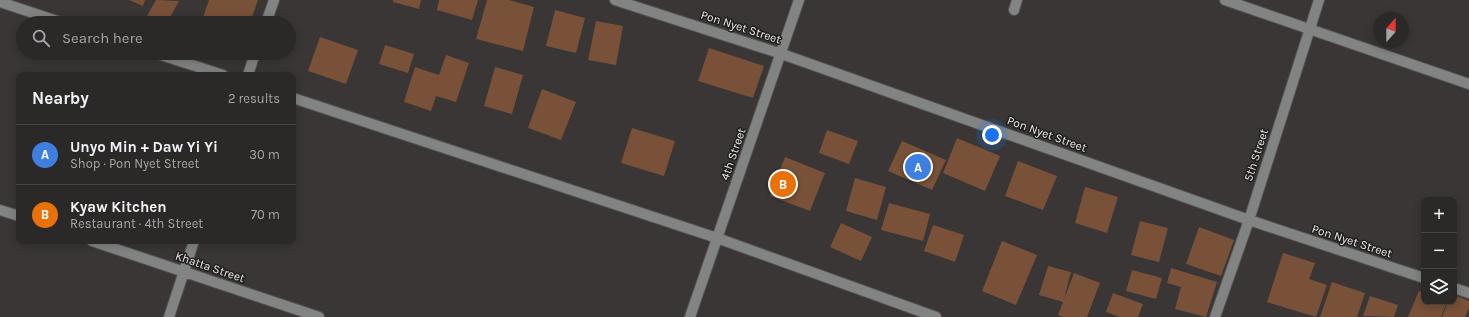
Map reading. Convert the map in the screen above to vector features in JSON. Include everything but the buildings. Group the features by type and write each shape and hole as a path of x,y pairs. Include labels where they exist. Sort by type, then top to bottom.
{"street":[{"path":"268,16 274,0"},
{"name":"Pon Nyet Street","path":"615,0 782,54 1249,220 1421,277"},
{"name":"4th Street","path":"690,317 782,54 799,0"},
{"path":"1014,10 1017,0"},
{"path":"1225,0 1469,84"},
{"name":"5th Street","path":"1215,317 1249,220 1319,0"},
{"path":"0,2 42,16"},
{"path":"177,60 214,72"},
{"path":"249,72 253,60"},
{"path":"296,99 717,238 936,317"},
{"path":"0,210 16,215"},
{"name":"Khatta Street","path":"101,244 319,317"},
{"path":"169,317 193,244"},
{"path":"1457,289 1469,293"}],"place":[{"name":"Unyo Min + Daw Yi Yi","path":"918,167"},
{"name":"Kyaw Kitchen","path":"783,184"}]}
